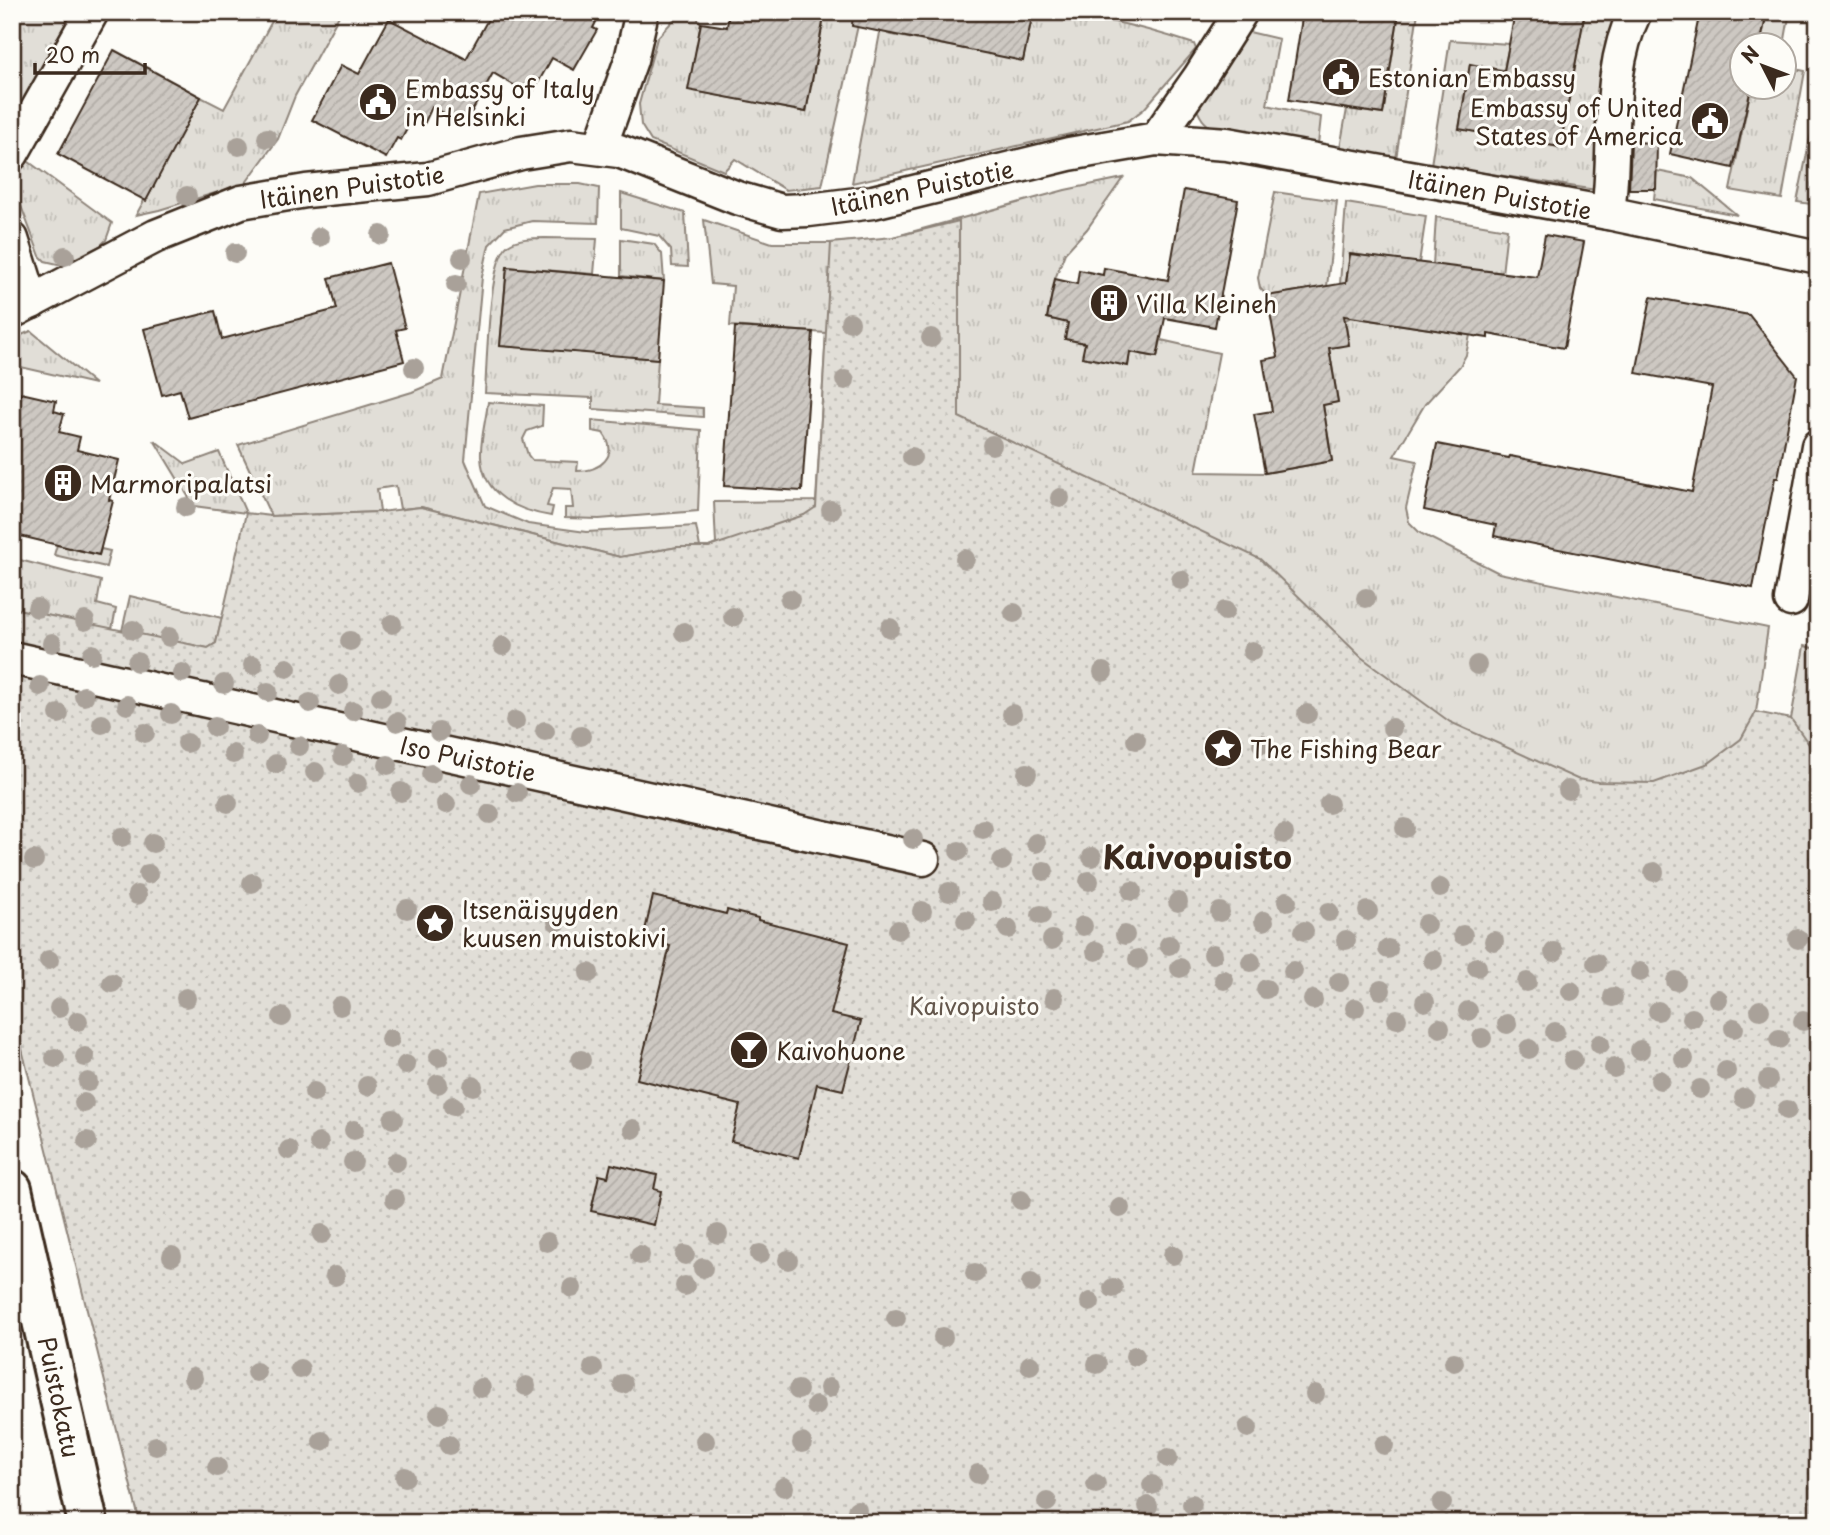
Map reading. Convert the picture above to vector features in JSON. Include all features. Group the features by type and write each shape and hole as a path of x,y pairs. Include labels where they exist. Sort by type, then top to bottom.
{"street":[{"path":"12,154 92,12"},
{"path":"600,147 631,60 642,12"},
{"path":"1156,139 1241,12"},
{"path":"1608,213 1613,176 1616,69 1627,29 1635,12"},
{"name":"Itäinen Puistotie","path":"22,307 156,236 240,202 306,191 428,179 522,153 571,145 600,147 631,156 737,198 782,211 808,211 873,202 1069,154 1156,139 1227,144 1608,213 1818,257"},
{"path":"12,239 22,307"},
{"path":"1791,600 1818,446"},
{"name":"Iso Puistotie","path":"12,658 923,859"},
{"name":"Puistokatu","path":"12,1189 88,1523"}],"green space":[{"path":"22,12 72,12 12,120 12,22"},
{"path":"277,12 341,12 295,96 278,139 245,184 136,215 201,97 224,109"},
{"path":"681,12 693,12 701,23 689,90 806,112 825,12 861,12 822,186 786,190 735,159 724,171 651,141 641,125 639,104 657,38"},
{"path":"1033,12 1115,22 1194,44 1196,49 1144,109 1128,121 852,183 882,22 888,34 1023,60"},
{"path":"1399,12 1418,12 1396,159 1340,148 1347,109 1383,114"},
{"path":"1585,12 1623,12 1596,190 1431,165 1450,40 1509,44 1504,70 1470,65 1459,129 1560,147"},
{"path":"1767,12 1789,17 1786,32 1763,32"},
{"path":"1245,31 1279,39 1267,105 1321,117 1318,144 1219,130 1202,119 1196,107"},
{"path":"1798,70 1805,71 1782,199 1730,190 1748,102 1798,102"},
{"path":"1818,100 1818,205 1797,202"},
{"path":"25,159 112,223 106,240 100,246 62,265 45,261 40,256 18,198 18,174"},
{"path":"1657,171 1692,178 1737,215 1654,199"},
{"path":"1123,178 1087,229 1065,253 1055,279 1047,318 1068,323 1065,339 1085,343 1128,365 1130,352 1157,357 1161,340 1219,353 1196,472 1265,473 1332,461 1323,405 1338,402 1329,348 1349,345 1345,320 1351,317 1470,335 1466,355 1460,366 1425,404 1394,456 1417,461 1406,508 1409,522 1420,533 1499,573 1768,628 1756,712 1766,715 1755,741 1665,801 1491,792 949,432 893,237 1065,190"},
{"path":"535,184 580,184 599,188 598,223 532,221 505,228 489,245 482,277 465,460 485,506 528,524 586,532 696,526 700,547 678,547 620,557 421,507 400,509 396,486 377,489 380,512 271,516 238,445 412,392 443,379 479,194"},
{"path":"1275,192 1337,201 1327,286 1267,296 1260,288 1258,278"},
{"path":"621,193 685,213 688,267 672,266 671,250 659,236 621,228"},
{"path":"1346,203 1426,216 1419,263 1350,254 1346,283 1340,284"},
{"path":"1436,217 1507,229 1502,274 1433,265"},
{"path":"704,220 772,243 871,240 855,512 709,547 716,544 714,502 816,501 826,333 730,326 733,286 711,284"},
{"name":"Kaivopuisto","path":"959,221 959,417 1260,559 1361,657 1450,722 1577,779 1654,783 1709,763 1741,739 1756,712 1791,719 1818,757 1818,1523 140,1523 12,1009 12,608 208,648 216,643 246,513 271,516 380,512 421,507 620,557 678,547 709,547 804,515 816,507 831,243 893,237"},
{"path":"545,238 597,239 594,274 507,267 500,345 658,359 655,405 703,408 703,417 593,409 593,398 485,393 492,291 501,255 508,245 516,241"},
{"path":"621,239 654,244 662,254 664,281 621,276"},
{"path":"31,331 95,384 12,365 12,339"},
{"path":"488,402 543,406 542,426 527,431 523,439 528,455 532,460 578,462 577,471 600,465 608,455 608,441 603,433 592,431 592,420 701,430 698,511 599,519 565,518 565,508 573,508 571,489 553,488 547,506 553,507 551,516 515,505 496,491 483,471 481,444"},
{"path":"154,440 186,464 219,452 246,513 194,506"},
{"path":"57,545 99,555 101,549 110,551 106,567 54,555"},
{"path":"12,558 101,581 97,604 116,609 112,629 12,608"},
{"path":"130,596 222,618 216,643 208,648 122,631"},
{"path":"1804,646 1818,649 1818,871 1784,718 1791,719"}],"building":[{"path":"492,12 601,12 593,28 597,30 574,70 552,58 531,95 493,73 465,124 432,107 424,124 413,118 401,140 397,138 386,158 312,120 341,65 359,74 389,19 466,59"},
{"path":"729,12 825,12 806,112 688,90 701,23 727,27"},
{"path":"853,12 1033,12 1023,61 852,26"},
{"name":"Estonian Embassy","path":"1303,12 1399,12 1383,114 1289,100"},
{"path":"1515,12 1585,12 1560,147 1459,129 1470,64 1504,71"},
{"name":"Embassy of United States of America","path":"1700,12 1767,12 1763,32 1728,32 1728,102 1748,102 1733,168 1670,154"},
{"path":"114,50 201,97 146,201 58,154"},
{"path":"1631,142 1657,143 1656,189 1629,189"},
{"path":"1184,190 1238,200 1215,327 1165,318 1157,357 1130,352 1128,366 1082,357 1085,343 1065,339 1068,323 1047,318 1055,279 1077,284 1079,270 1103,275 1104,268 1168,280"},
{"path":"1545,235 1584,242 1564,348 1488,334 1488,338 1344,316 1349,345 1329,348 1338,402 1323,405 1332,461 1265,473 1254,414 1272,411 1263,360 1278,357 1267,296 1346,283 1350,254 1537,277"},
{"path":"388,263 405,328 396,330 404,361 188,418 180,390 162,395 144,329 215,311 222,339 337,309 329,278"},
{"path":"507,267 664,281 658,359 500,346"},
{"path":"1651,297 1749,315 1797,376 1778,478 1775,478 1753,588 1494,536 1496,525 1424,510 1437,444 1692,492 1712,387 1636,373"},
{"path":"735,327 813,332 802,491 724,486"},
{"name":"Marmoripalatsi","path":"21,393 56,401 54,411 64,414 59,432 80,437 77,450 119,460 109,500 113,501 99,555 12,534 12,400 18,402"},
{"name":"Kaivohuone","path":"653,896 726,914 727,910 849,943 831,1014 861,1021 843,1090 817,1084 799,1158 731,1141 740,1105 637,1079 670,946 643,939"},
{"path":"611,1164 657,1175 654,1189 661,1191 654,1225 591,1211 599,1175 608,1177"}],"place":[{"name":"Estonian Embassy","path":"1341,77"},
{"name":"Embassy of Italy in Helsinki","path":"378,102"},
{"name":"Embassy of United States of America","path":"1710,121"},
{"name":"Villa Kleineh","path":"1109,303"},
{"name":"Marmoripalatsi","path":"63,483"},
{"name":"The Fishing Bear","path":"1223,748"},
{"name":"Itsenäisyyden kuusen muistokivi","path":"435,923"},
{"name":"Kaivohuone","path":"749,1050"}],"district":[{"name":"Kaivopuisto","path":"1197,856"}]}
